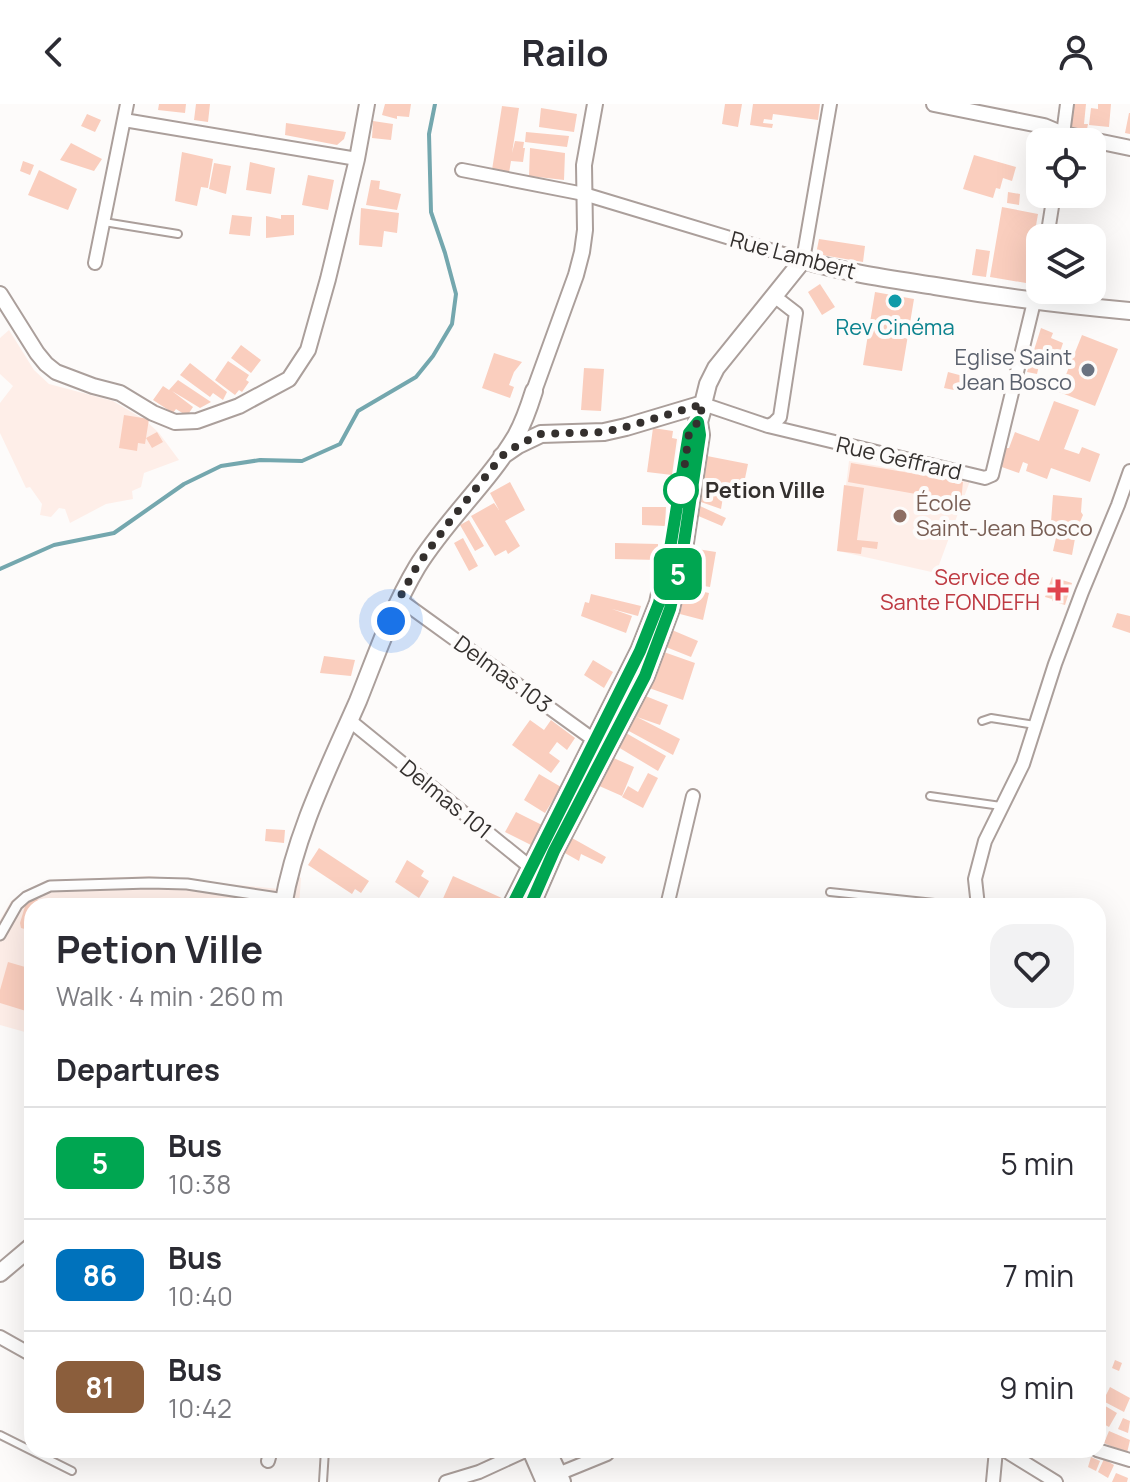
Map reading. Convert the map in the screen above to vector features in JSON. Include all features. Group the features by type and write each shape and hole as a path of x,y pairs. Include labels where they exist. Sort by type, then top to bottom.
{"main road":[{"path":"518,898 554,851 601,744 645,676 670,609 682,556 700,435 700,413 708,384 716,368 803,260"},
{"name":"Rue Lambert","path":"803,260 835,270 1026,301"},
{"name":"Rue Lambert","path":"1055,304 1130,311"},
{"path":"534,391 534,409 541,420 557,432"},
{"path":"285,898 297,851 317,795 399,599 417,566 502,456 524,422 534,391"},
{"path":"502,456 541,434 604,432 700,413"},
{"path":"532,898 538,873"},
{"path":"0,1273 24,1254"},
{"path":"536,1458 555,1479"},
{"path":"548,1458 555,1479"}],"street":[{"path":"95,263 127,104"},
{"path":"0,294 37,353 56,372 120,393 175,422 197,421 239,406 289,379 308,350 357,159 367,104"},
{"path":"534,391 582,252 585,230 584,165 595,104"},
{"path":"803,260 830,104"},
{"path":"934,104 1047,128"},
{"path":"1063,128 1067,104"},
{"path":"124,120 357,159"},
{"path":"1106,144 1130,148"},
{"name":"Rue Lambert","path":"462,170 584,194 803,260"},
{"path":"768,426 780,417 796,313 774,296"},
{"name":"Rue Geffrard","path":"700,413 768,426 985,478 992,475 1034,304"},
{"path":"977,898 975,879 985,841 1018,776 1082,592 1130,471"},
{"name":"Delmas 103","path":"399,599 601,744"},
{"name":"Delmas 101","path":"349,720 538,873"},
{"path":"669,898 693,796"},
{"path":"25,898 50,886 74,884 187,884 262,898"},
{"path":"0,935 24,899"},
{"path":"0,1337 24,1350"},
{"path":"1106,1453 1130,1460"},
{"path":"446,1482 511,1458"},
{"path":"555,1479 599,1458"},
{"path":"993,1482 995,1458"},
{"path":"1017,1458 1056,1482"}],"lane":[{"path":"104,222 178,234"},
{"path":"982,721 991,718 1035,725"},
{"path":"930,796 1001,806"},
{"path":"830,892 887,898"},
{"path":"0,1435 24,1447"},
{"path":"46,1458 72,1471"},
{"path":"323,1482 324,1458"}],"shaded area":[{"path":"9,330 34,370 49,384 113,401 145,420 179,460 144,473 141,487 132,491 133,499 106,504 70,523 65,509 59,508 51,517 40,515 42,504 30,487 26,488 0,433 0,403 13,386 0,374 0,338"},
{"name":"École Saint-Jean Bosco","path":"849,461 970,481 936,573 838,551"},
{"path":"283,870 301,878 300,898 24,898 24,1032 0,1025 0,920 11,901 30,888 49,880 150,876 279,889"}],"building":[{"path":"159,104 186,104 185,113 158,110"},
{"path":"196,104 210,104 208,122 194,120"},
{"path":"385,104 411,104 409,117 397,116 397,119 382,115"},
{"path":"725,104 742,104 738,127 722,124"},
{"path":"753,104 820,104 818,120 773,114 772,120 764,119 763,123 773,124 772,128 750,125"},
{"path":"1072,104 1086,104 1084,124 1088,124 1087,128 1070,127"},
{"path":"1098,104 1111,104 1109,127 1089,125 1091,108 1098,109"},
{"path":"502,106 519,108 512,153 515,141 524,142 525,148 523,162 511,161 509,173 492,170"},
{"path":"541,108 577,114 574,132 539,127"},
{"path":"1130,113 1130,134 1125,133"},
{"path":"87,114 101,120 95,132 81,126"},
{"path":"373,121 393,124 391,140 372,138"},
{"path":"286,123 346,132 337,145 285,135"},
{"path":"526,132 569,136 567,147 525,142"},
{"path":"71,143 102,159 94,171 60,160"},
{"path":"530,148 565,153 564,180 529,176"},
{"path":"182,152 213,159 208,188 201,187 197,206 175,201"},
{"path":"974,155 1016,167 1012,181 1003,178 993,198 963,189"},
{"path":"23,161 34,165 30,175 20,171"},
{"path":"250,162 275,168 271,194 246,190"},
{"path":"214,163 231,166 226,194 209,189"},
{"path":"39,170 77,189 68,210 28,195"},
{"path":"308,175 334,180 328,210 302,205"},
{"path":"371,180 380,181 379,189 401,194 397,210 366,205"},
{"path":"1008,192 1020,194 1019,205 1007,203"},
{"path":"1002,207 1038,214 1036,224 1026,224 1026,283 990,277"},
{"path":"361,208 399,213 397,233 384,231 382,247 359,245"},
{"path":"232,215 252,217 250,236 229,234"},
{"path":"281,215 294,215 294,235 266,238 266,216 281,219"},
{"path":"819,239 865,246 863,262 816,254"},
{"path":"976,249 990,251 986,277 972,275"},
{"path":"820,284 835,307 822,315 808,292"},
{"path":"875,292 914,299 902,371 863,365"},
{"path":"1041,328 1053,333 1051,338 1063,343 1056,364 1041,357 1037,374 1027,372"},
{"name":"Eglise Saint Jean Bosco","path":"1082,335 1118,349 1095,406 1059,392"},
{"path":"241,345 261,360 251,373 231,358"},
{"path":"494,353 522,362 509,385 514,387 510,398 482,388"},
{"path":"228,361 249,375 246,380 249,382 242,392 239,390 235,395 215,380"},
{"path":"190,363 227,392 223,400 213,393 210,397 180,375"},
{"path":"584,368 604,369 601,411 581,410"},
{"path":"948,372 963,376 959,391 944,388"},
{"path":"178,380 211,402 200,408 172,391 193,407 187,416 176,409 173,413 153,400 163,386 169,390"},
{"path":"1054,401 1079,410 1064,449 1079,454 1082,447 1100,454 1090,482 1051,468 1047,479 1026,471 1028,464 1023,462 1019,473 999,466 1015,432 1039,441"},
{"path":"124,415 149,419 145,444 138,443 137,451 119,448"},
{"path":"653,428 673,431 672,438 677,439 672,475 647,472"},
{"path":"157,432 163,442 152,448 146,438"},
{"path":"707,456 748,464 743,488 702,480"},
{"path":"851,463 963,482 961,502 848,482"},
{"path":"510,482 525,510 505,521 520,546 508,554 506,550 495,556 471,516 494,503 499,510 490,493"},
{"path":"844,485 864,488 857,540 878,542 877,549 862,547 861,554 837,551"},
{"path":"704,488 721,494 721,509 701,502"},
{"path":"1053,495 1082,498 1083,515 1078,524 1051,522"},
{"path":"700,506 726,518 722,526 696,515"},
{"path":"642,507 666,507 665,526 642,525"},
{"path":"469,520 484,546 475,551 460,525"},
{"path":"1058,529 1076,533 1072,555 1053,551"},
{"path":"463,538 478,566 469,571 454,543"},
{"path":"615,543 658,544 658,560 615,559"},
{"path":"691,548 716,552 710,587 685,583"},
{"name":"Service de Sante FONDEFH","path":"1052,577 1072,583 1065,605 1045,597"},
{"path":"686,588 709,593 703,620 680,614"},
{"path":"591,594 641,606 638,616 612,609 632,616 626,633 581,616"},
{"path":"1117,613 1130,616 1130,633 1112,627"},
{"path":"672,630 698,641 691,657 666,647"},
{"path":"661,651 695,663 683,700 649,688"},
{"path":"324,656 355,660 351,676 320,673"},
{"path":"593,660 613,672 604,688 584,675"},
{"path":"643,695 668,705 660,725 637,717 680,739 673,755 627,730"},
{"path":"530,720 544,730 551,720 575,738 567,750 557,742 549,753 560,761 551,773 512,745"},
{"path":"626,733 666,756 658,771 618,747"},
{"path":"609,756 634,767 622,796 597,785"},
{"path":"648,773 658,778 643,808 622,797 628,786 638,792"},
{"path":"539,774 561,787 545,813 524,800"},
{"path":"516,812 542,825 531,845 505,832"},
{"path":"266,829 285,830 284,843 265,841"},
{"path":"572,838 606,857 602,864 581,854 579,861 563,852"},
{"path":"319,848 369,881 361,893 355,889 352,894 308,865"},
{"path":"407,860 424,871 421,876 429,881 419,898 395,882"},
{"path":"453,876 502,898 443,898"},
{"path":"24,910 24,929 20,923"},
{"path":"8,962 24,967 24,1010 0,1003 0,990"},
{"path":"1115,1360 1122,1363 1119,1371 1112,1368"},
{"path":"1110,1387 1130,1398 1124,1412 1106,1403"},
{"path":"1106,1406 1117,1413 1109,1427 1106,1425"},
{"path":"1123,1418 1130,1421 1128,1433 1118,1429"},
{"path":"1109,1431 1130,1440 1127,1453 1106,1444"},
{"path":"1091,1458 1100,1461 1096,1471 1088,1467"},
{"path":"1104,1459 1114,1465 1108,1478 1098,1472"},
{"path":"1116,1473 1128,1478 1127,1482 1112,1482"}],"waterway":[{"path":"0,569 54,545 114,533 184,484 221,466 260,460 302,461 340,444 358,411 416,377 452,324 456,294 431,212 429,134 435,104"}],"bus line":[{"name":"5","path":"516,898 640,651 659,603 681,493 689,433 698,422 700,435 682,556 670,609 645,676 554,851 534,898"}],"place":[{"name":"Rev Cinéma","path":"895,301"},
{"name":"Eglise Saint Jean Bosco","path":"1088,370"},
{"name":"Petion Ville","path":"681,490"},
{"name":"École Saint-Jean Bosco","path":"900,516"},
{"name":"Service de Sante FONDEFH","path":"1058,590"}],"route":[{"path":"391,621 417,566 502,456 541,434 604,432 703,404 698,422 689,433 681,493 681,490"}]}
